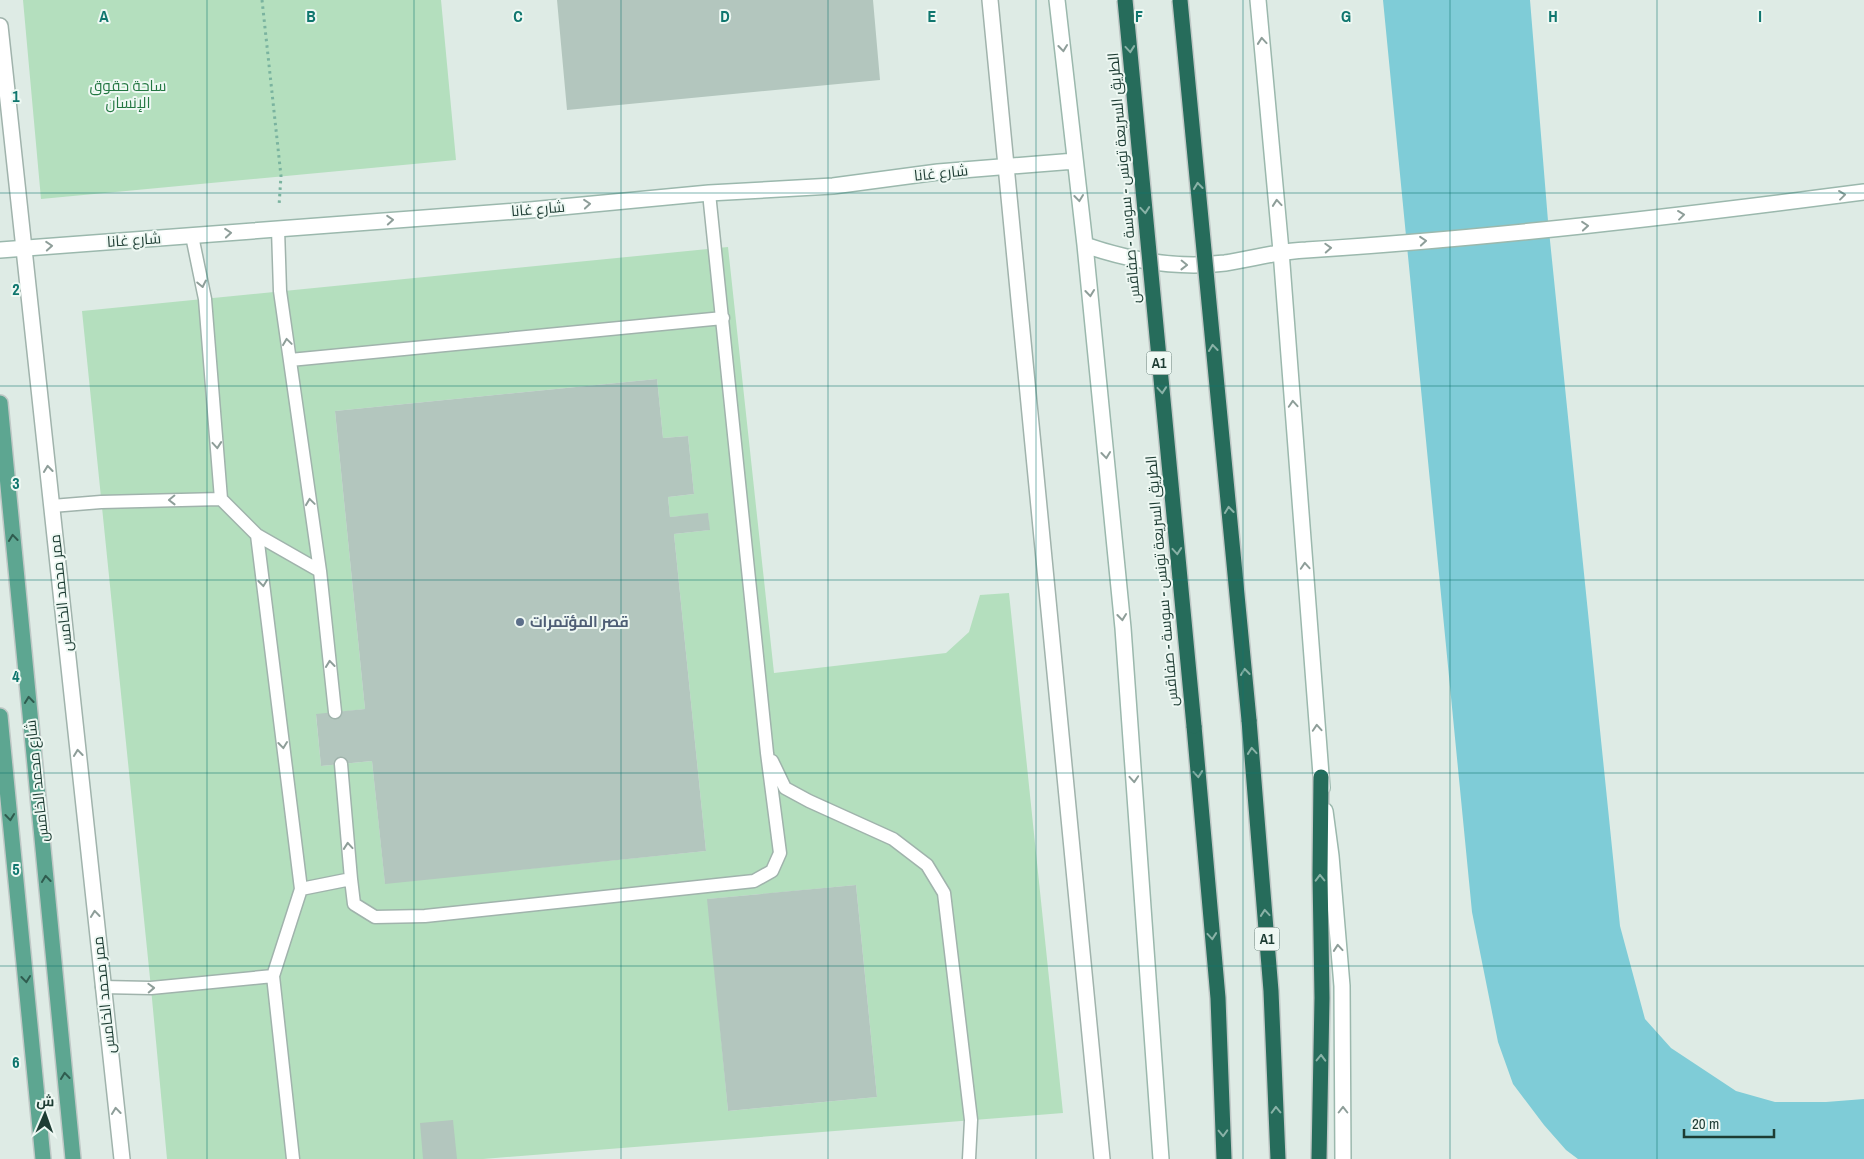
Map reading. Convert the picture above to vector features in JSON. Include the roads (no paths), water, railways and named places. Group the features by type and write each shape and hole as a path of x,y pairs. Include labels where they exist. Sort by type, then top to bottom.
{"highway":[{"name":"الطريق السريعة تونس - سوسة - صفاقس","path":"1125,0 1218,998 1224,1159"},
{"name":"A1","path":"1180,0 1249,720 1272,991 1278,1159"},
{"path":"1319,1159 1322,998 1321,777"}],"main road":[{"path":"990,0 1102,1159"},
{"path":"1058,0 1085,245 1123,628 1161,1159"},
{"path":"1258,0 1281,251 1321,777 1331,856 1342,986 1343,1159"},
{"name":"ممر محمد الخامس","path":"0,26 122,1159"},
{"name":"شارع غانا","path":"0,250 530,210 709,194 833,186 938,172 1075,161"},
{"path":"1085,245 1112,254 1168,265 1196,265 1225,263 1281,251 1374,246 1632,221 1864,192"},
{"name":"شارع محمد الخامس","path":"0,403 73,1159"},
{"name":"شارع محمد الخامس","path":"0,716 43,1159"}],"lane":[{"path":"341,764 354,904 375,918 424,916 754,881 772,871 780,852 767,753 709,194"},
{"path":"278,229 280,291 320,571 335,712"},
{"path":"192,236 205,299 221,499 257,535 320,571"},
{"path":"290,360 723,318"},
{"path":"52,506 101,502 221,499"},
{"path":"257,535 301,888 273,976 293,1159"},
{"path":"767,753 785,788 809,801 893,839 927,865 944,893 970,1120 969,1159"},
{"path":"301,888 351,879"},
{"path":"102,987 151,988 273,976"}],"water":[{"path":"1383,0 1530,0 1548,221 1620,926 1645,1019 1671,1048 1736,1091 1775,1102 1826,1102 1864,1099 1864,1159 1578,1159 1566,1150 1544,1125 1513,1084 1498,1042 1472,912"}],"place":[{"name":"قصر المؤتمرات","path":"520,622"}],"park label":[{"name":"ساحة حقوق الإنسان","path":"128,94"}]}
